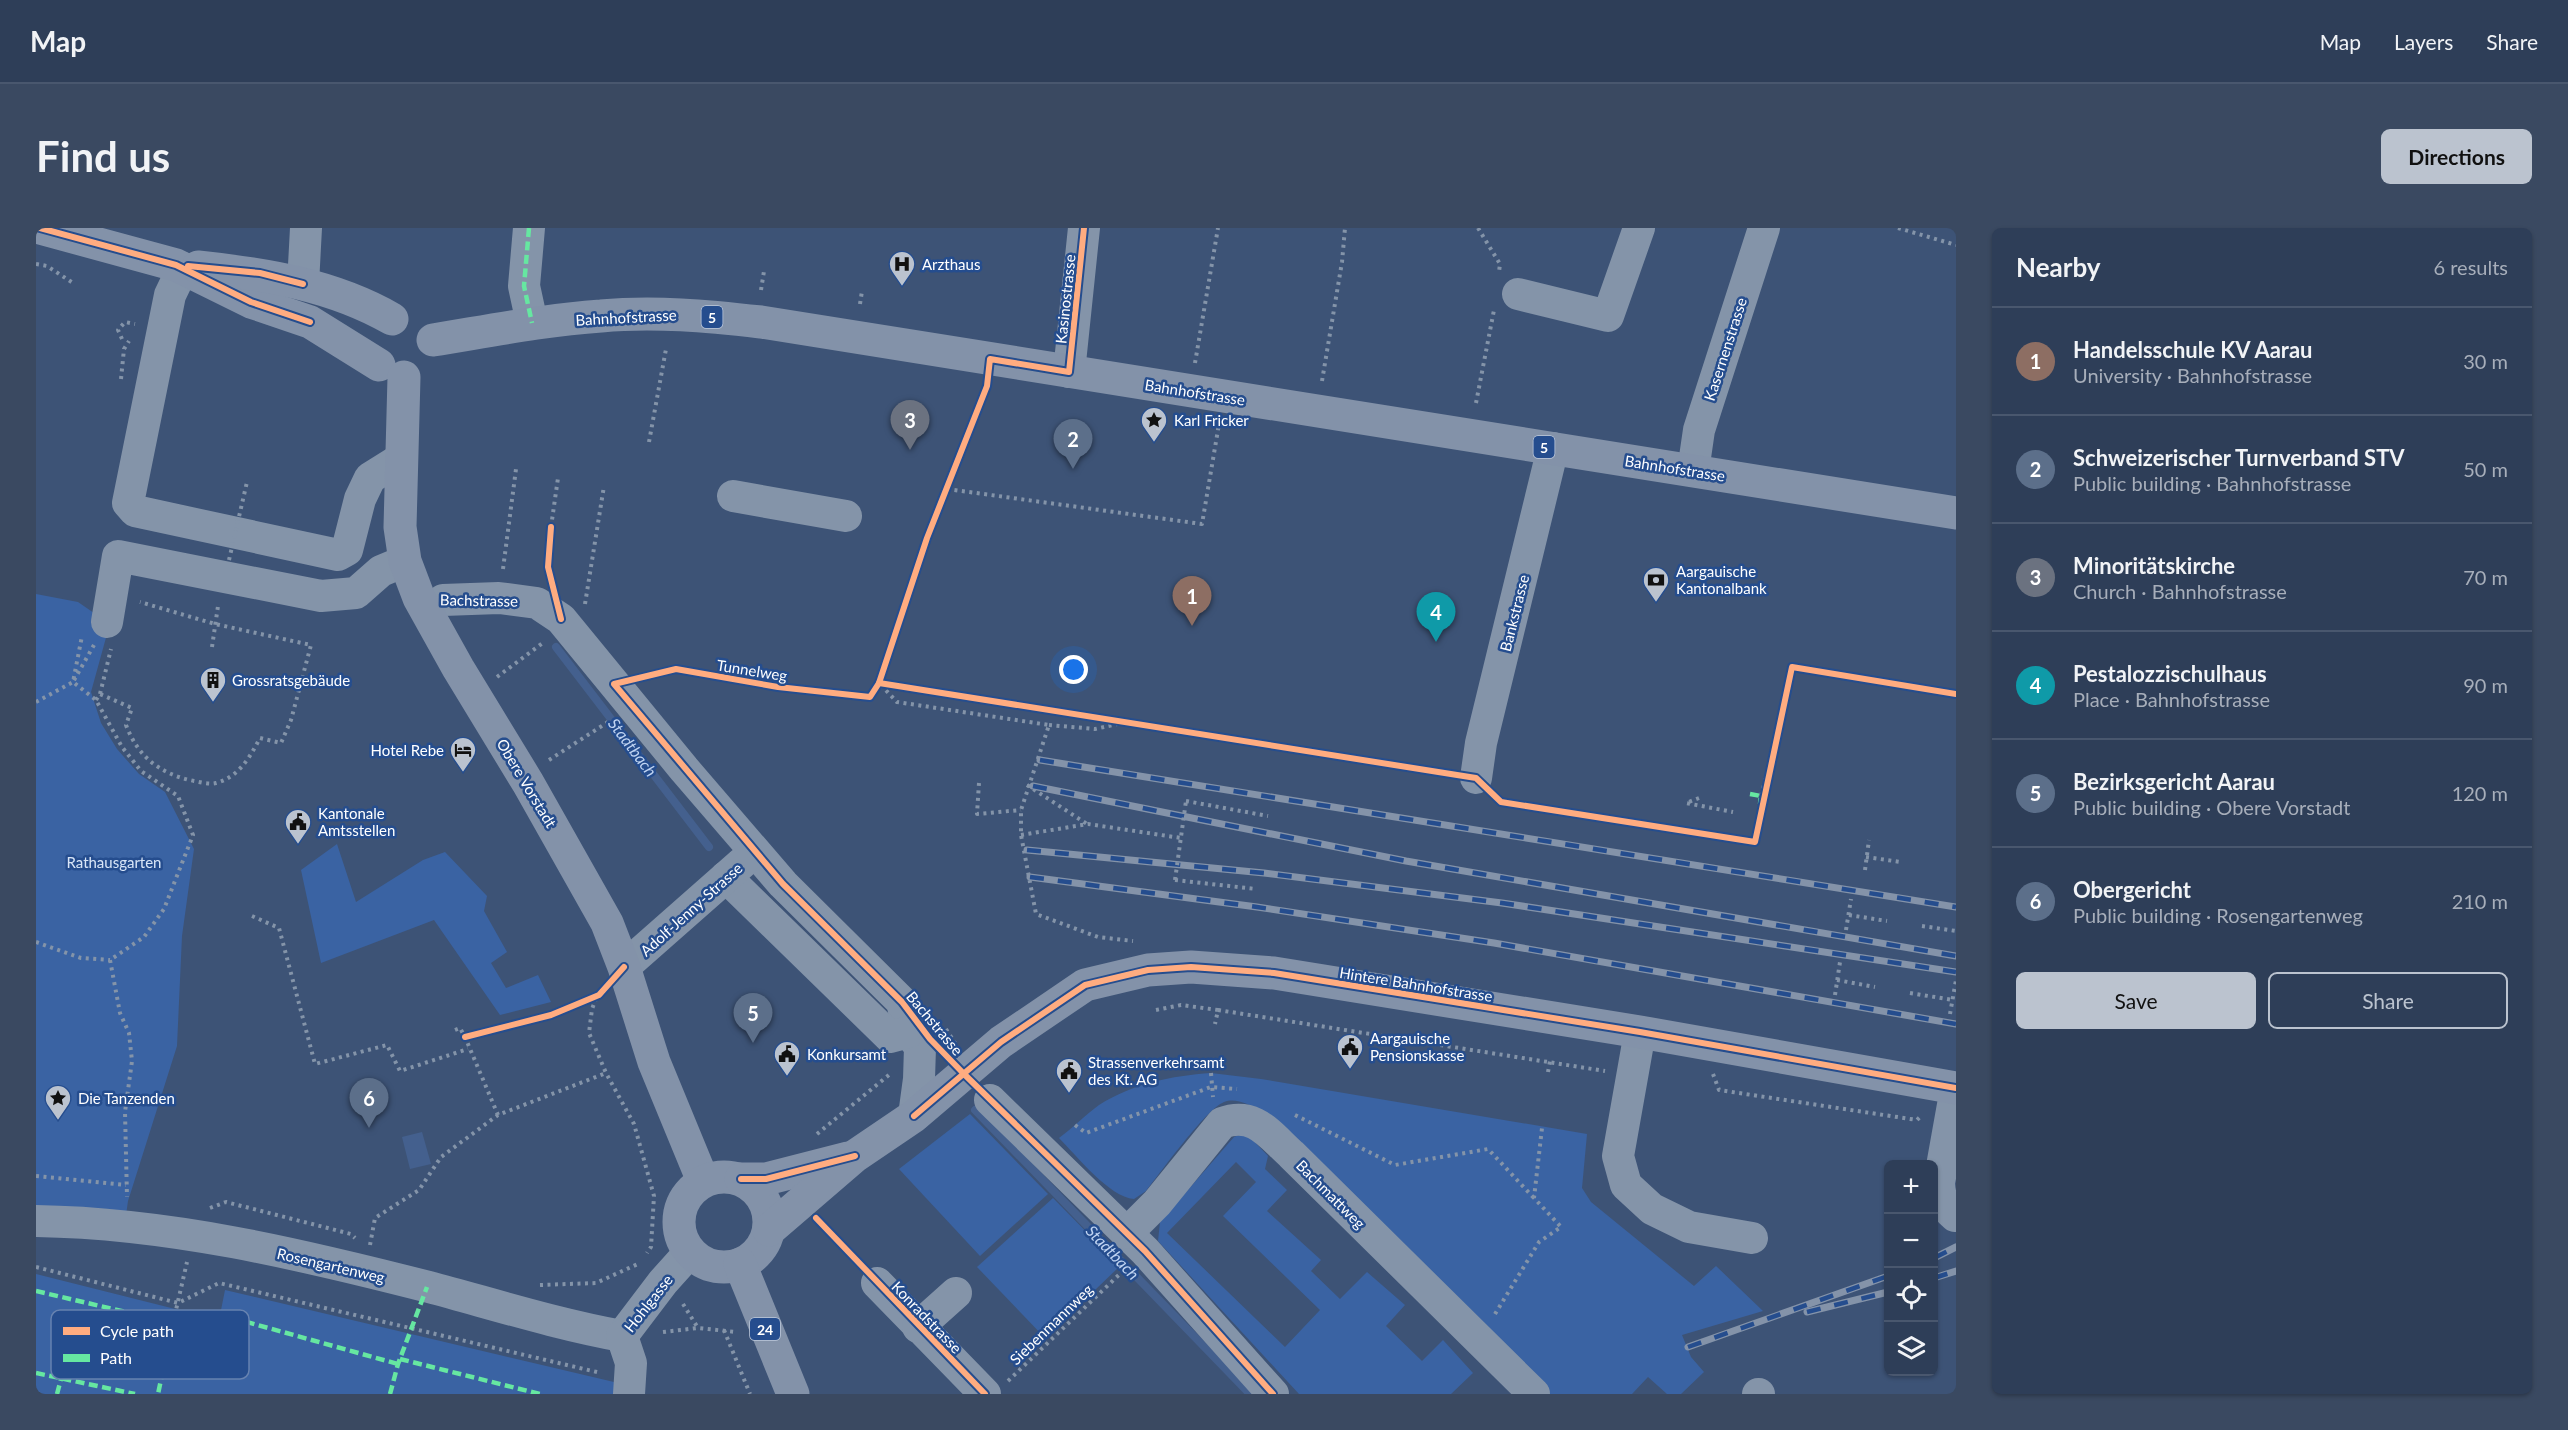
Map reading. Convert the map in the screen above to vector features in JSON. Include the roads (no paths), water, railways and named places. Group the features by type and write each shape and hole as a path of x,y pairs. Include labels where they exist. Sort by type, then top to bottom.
{"main road":[{"path":"40,228 179,267 251,302 310,322 392,371 419,373 430,363 433,356 433,340 426,326 418,321 400,317 392,319 378,331 374,339 375,357 392,371"},
{"path":"179,267 260,273 346,298 392,319"},
{"path":"303,284 310,322"},
{"name":"Bahnhofstrasse","path":"433,340 532,323 602,316 681,314 734,319 1956,513"},
{"name":"Obere Vorstadt","path":"392,371 402,458 400,527 405,561 419,598 607,923 624,967 654,1062 703,1181"},
{"name":"Hintere Bahnhofstrasse","path":"769,1230 855,1156 914,1116 1001,1042 1085,985 1148,970 1191,966 1274,974 1640,1032 1956,1088"},
{"path":"741,1179 760,1194 766,1205 769,1230 759,1251 740,1264 718,1266 699,1259 690,1252 679,1227 680,1213 693,1189 703,1181 716,1177 741,1179 775,1177 855,1156"},
{"name":"24","path":"740,1264 793,1394"}],"street":[{"path":"303,284 306,228"},
{"path":"529,228 524,286 532,323"},
{"name":"Kasinostrasse","path":"1069,372 1084,228"},
{"path":"1504,291 1608,316 1638,228"},
{"name":"Kasernenstrasse","path":"1694,471 1699,430 1764,228"},
{"path":"179,267 170,295 128,503 135,511 338,555 347,550 360,499 370,478 402,458"},
{"name":"Bankstrasse","path":"1476,778 1481,743 1553,448"},
{"path":"733,496 846,516"},
{"path":"107,622 118,556 321,596 356,593 381,571 405,561"},
{"name":"Bachstrasse","path":"443,600 499,598 537,603 561,619 684,769 783,884 902,1002 909,1032 920,1047 914,1116"},
{"name":"Adolf-Jenny-Strasse","path":"624,967 756,851"},
{"path":"726,877 756,909 890,1037 909,1032"},
{"path":"756,909 783,884"},
{"path":"1640,1032 1618,1156 1626,1185 1652,1209 1689,1227 1752,1238"},
{"path":"1955,1216 1944,1207 1939,1183 1956,1088"},
{"path":"990,1100 1127,1233 1273,1394"},
{"name":"Bachmattweg","path":"1127,1233 1157,1203 1222,1123 1238,1117 1256,1123 1291,1154 1534,1394"},
{"name":"Rosengartenweg","path":"36,1221 131,1206 199,1222 586,1330 622,1336"},
{"name":"Hohlgasse","path":"629,1394 631,1363 622,1336 663,1282 690,1252"},
{"name":"Konradstrasse","path":"877,1283 918,1327 994,1390"},
{"name":"Konradstrasse","path":"918,1327 956,1293"}],"waterway":[{"name":"Stadtbach","path":"556,647 709,847"},
{"name":"Stadtbach","path":"975,1110 1250,1394"}],"railway":[{"path":"1040,760 1956,907"},
{"path":"1033,786 1406,861 1956,956"},
{"path":"1027,850 1264,873 1502,903 1956,972"},
{"path":"1030,877 1257,907 1494,943 1956,1024"},
{"path":"1938,1256 1956,1247"},
{"path":"1938,1277 1956,1271"},
{"path":"1688,1347 1884,1277"},
{"path":"1807,1312 1884,1293"}],"place":[{"name":"Arzthaus","path":"902,287"},
{"name":"Karl Fricker","path":"1154,443"},
{"name":"Minoritätskirche","path":"910,450"},
{"name":"Schweizerischer Turnverband STV","path":"1073,469"},
{"name":"Aargauische Kantonalbank","path":"1656,603"},
{"name":"Handelsschule KV Aarau","path":"1192,626"},
{"name":"Pestalozzischulhaus","path":"1436,642"},
{"name":"Grossratsgebäude","path":"213,703"},
{"name":"Hotel Rebe","path":"463,773"},
{"name":"Kantonale Amtsstellen","path":"298,845"},
{"name":"Bezirksgericht Aarau","path":"753,1043"},
{"name":"Aargauische Pensionskasse","path":"1350,1070"},
{"name":"Konkursamt","path":"787,1077"},
{"name":"Strassenverkehrsamt des Kt. AG","path":"1069,1094"},
{"name":"Die Tanzenden","path":"58,1121"},
{"name":"Obergericht","path":"369,1128"}],"park label":[{"name":"Rathausgarten","path":"114,862"}]}
